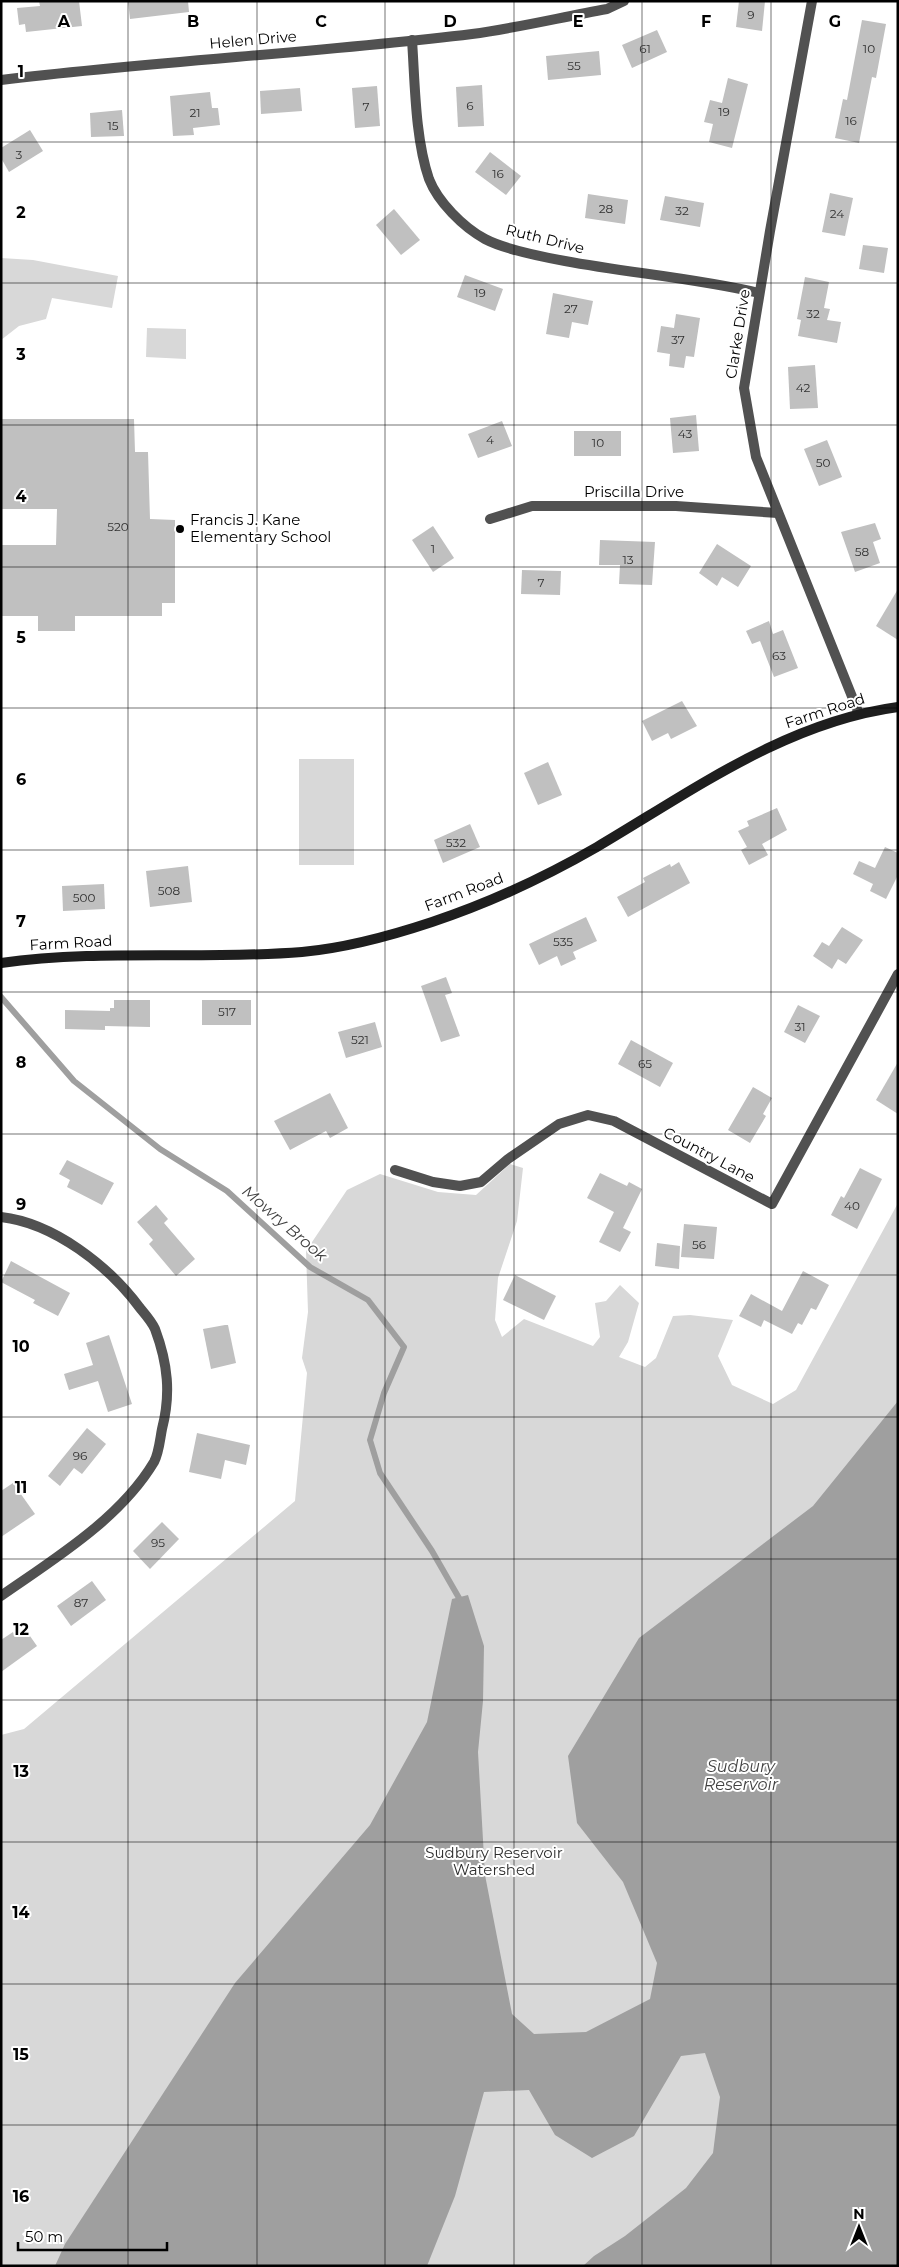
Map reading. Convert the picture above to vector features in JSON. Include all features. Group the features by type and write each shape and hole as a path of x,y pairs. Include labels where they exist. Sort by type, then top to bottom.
{"street":[{"name":"Helen Drive","path":"1,80 93,69 475,34 606,9 624,1"},
{"name":"Clarke Drive","path":"812,1 759,293 744,388 756,457 859,714"},
{"name":"Ruth Drive","path":"412,40 419,130 430,180 452,215 485,239 536,256 608,269 721,284 759,293"},
{"name":"Priscilla Drive","path":"490,518 532,506 676,506 778,513"},
{"name":"Farm Road","path":"1,963 79,956 303,952 347,946 390,935 433,921 516,888 596,847 750,756 799,734 833,721 898,707"},
{"name":"Country Lane","path":"395,1170 433,1182 460,1186 480,1182 558,1124 588,1115 614,1121 772,1204 898,974"},
{"path":"1,1217 20,1219 70,1242 124,1287 154,1327 168,1374 166,1412 155,1461 120,1506 56,1557 1,1596"}],"green space":[{"path":"1,258 33,260 118,276 112,308 52,298 46,319 19,326 1,340"},
{"path":"147,328 186,329 186,359 146,357"},
{"path":"299,759 354,759 354,865 299,865"},
{"name":"Sudbury Reservoir Watershed","path":"510,1164 523,1168 517,1221 498,1278 495,1320 502,1337 524,1319 593,1346 600,1337 595,1303 606,1301 620,1285 639,1303 628,1342 619,1357 645,1367 656,1358 673,1316 690,1315 733,1320 718,1356 732,1385 773,1404 796,1390 898,1203 898,2266 1,2266 1,1735 24,1729 295,1501 307,1373 302,1358 308,1312 306,1251 347,1190 380,1174 438,1192 476,1195"}],"water":[{"name":"Sudbury Reservoir","path":"898,1401 898,2266 583,2266 686,2188 713,2153 720,2097 705,2053 681,2056 634,2136 592,2158 555,2135 529,2090 484,2092 455,2196 427,2266 55,2266 65,2244 235,1983 370,1825 427,1722 452,1599 468,1595 484,1646 483,1701 478,1752 485,1875 512,2014 534,2034 586,2032 650,1999 657,1963 623,1882 577,1823 568,1756 639,1638 813,1506"}],"building":[{"path":"39,1 79,1 82,26 26,32 25,24 19,25 17,8 40,6"},
{"path":"128,1 188,1 189,12 130,19"},
{"path":"739,1 765,1 762,31 736,27"},
{"path":"862,20 886,24 876,78 872,77 859,143 835,138 843,99 847,100"},
{"path":"657,30 667,52 632,68 622,45"},
{"path":"599,51 601,75 548,80 546,56"},
{"path":"728,78 748,84 732,148 709,142 713,124 704,122 710,100 722,103"},
{"path":"482,85 484,126 458,127 456,87"},
{"path":"377,86 380,126 355,128 352,88"},
{"path":"300,88 302,111 261,114 260,91"},
{"path":"210,92 212,108 218,108 220,125 193,128 194,135 173,136 170,96"},
{"path":"122,110 124,136 91,137 90,113"},
{"path":"30,130 43,151 9,172 1,158 1,148"},
{"path":"490,152 521,176 506,195 475,172"},
{"path":"830,193 853,198 845,236 822,232"},
{"path":"588,194 628,200 625,224 585,218"},
{"path":"665,196 704,203 700,227 660,220"},
{"path":"394,209 420,240 401,255 376,225"},
{"path":"863,245 888,248 884,273 859,269"},
{"path":"465,275 503,289 495,311 457,297"},
{"path":"805,277 829,282 824,308 830,309 827,320 841,322 837,343 798,336 801,320 797,319"},
{"path":"553,293 593,301 588,325 572,322 569,338 546,334"},
{"path":"676,314 700,318 694,357 686,356 684,368 669,366 670,354 657,352 661,326 674,328"},
{"path":"815,365 818,408 790,409 788,367"},
{"path":"696,415 699,451 673,453 670,418"},
{"path":"1,419 134,419 135,452 148,452 150,519 175,520 175,603 162,603 162,616 75,616 75,631 38,631 38,616 1,616 1,545 56,545 57,509 1,509"},
{"path":"502,421 512,446 478,458 468,434"},
{"path":"574,431 621,431 621,456 574,456"},
{"path":"827,440 842,477 819,486 804,449"},
{"path":"875,523 881,539 873,542 880,563 855,572 841,532"},
{"path":"433,526 454,558 433,572 412,540"},
{"path":"600,540 655,542 652,585 619,584 620,565 599,565"},
{"path":"717,544 751,566 738,587 722,577 717,586 699,573"},
{"path":"522,570 561,571 560,595 521,594"},
{"path":"898,589 898,640 876,626"},
{"path":"769,621 773,634 783,630 798,668 774,677 760,641 752,644 746,631"},
{"path":"682,701 697,726 671,739 668,733 652,741 642,721"},
{"path":"548,762 562,795 538,805 524,773"},
{"path":"777,808 787,830 762,844 768,855 749,865 741,850 747,847 738,831 749,826 747,821"},
{"path":"470,824 480,847 443,863 434,840"},
{"path":"885,847 898,853 898,875 886,899 870,891 873,884 853,874 859,861 875,868"},
{"path":"679,862 690,883 628,917 617,897 645,882 643,878 670,864 671,867"},
{"path":"188,866 192,902 150,907 146,871"},
{"path":"104,884 105,909 63,911 62,886"},
{"path":"586,917 597,941 573,952 576,959 561,966 557,956 539,965 529,944"},
{"path":"842,927 863,940 846,964 838,959 832,969 813,956 822,942 829,946"},
{"path":"446,977 452,993 445,995 460,1036 441,1042 421,986"},
{"path":"114,1000 150,1000 150,1027 105,1026 105,1030 65,1029 65,1010 110,1011 110,1008 114,1008"},
{"path":"202,1000 251,1000 251,1025 202,1025"},
{"path":"798,1005 820,1016 805,1043 784,1032"},
{"path":"375,1022 382,1047 346,1058 338,1032"},
{"path":"631,1040 673,1063 660,1087 618,1064"},
{"path":"898,1062 898,1114 876,1100"},
{"path":"753,1087 772,1098 763,1114 766,1116 750,1143 728,1130"},
{"path":"330,1093 348,1128 330,1138 326,1131 290,1150 274,1121"},
{"path":"67,1160 114,1183 102,1205 67,1187 70,1180 59,1174"},
{"path":"860,1168 882,1179 857,1229 831,1215 841,1196 844,1198"},
{"path":"600,1173 627,1186 629,1182 642,1189 623,1228 631,1232 620,1252 599,1242 614,1212 587,1198"},
{"path":"156,1205 168,1219 164,1223 195,1259 176,1276 149,1244 153,1240 137,1222"},
{"path":"684,1224 717,1227 714,1259 681,1257"},
{"path":"657,1243 680,1246 679,1269 655,1266"},
{"path":"11,1261 70,1293 58,1316 33,1303 35,1300 1,1282"},
{"path":"803,1271 829,1285 816,1310 811,1308 802,1325 798,1323 792,1334 764,1320 761,1327 739,1316 751,1294 782,1311"},
{"path":"515,1275 556,1296 544,1320 503,1300"},
{"path":"228,1325 236,1363 211,1369 203,1329"},
{"path":"109,1335 132,1404 108,1412 98,1381 69,1390 64,1374 93,1365 86,1343"},
{"path":"87,1428 106,1444 82,1474 74,1468 60,1486 48,1476"},
{"path":"197,1433 250,1445 246,1465 225,1460 221,1479 189,1472"},
{"path":"13,1483 35,1514 1,1537 1,1491"},
{"path":"162,1522 179,1539 150,1569 133,1551"},
{"path":"92,1581 106,1600 71,1626 57,1606"},
{"path":"25,1629 37,1646 1,1672 1,1640 13,1632 15,1636"}],"waterway":[{"name":"Mowry Brook","path":"1,997 74,1081 160,1149 227,1191 310,1267 368,1300 404,1347 384,1393 370,1440 380,1473 432,1551 459,1598"}],"place":[{"name":"Francis J. Kane Elementary School","path":"180,529"}]}
